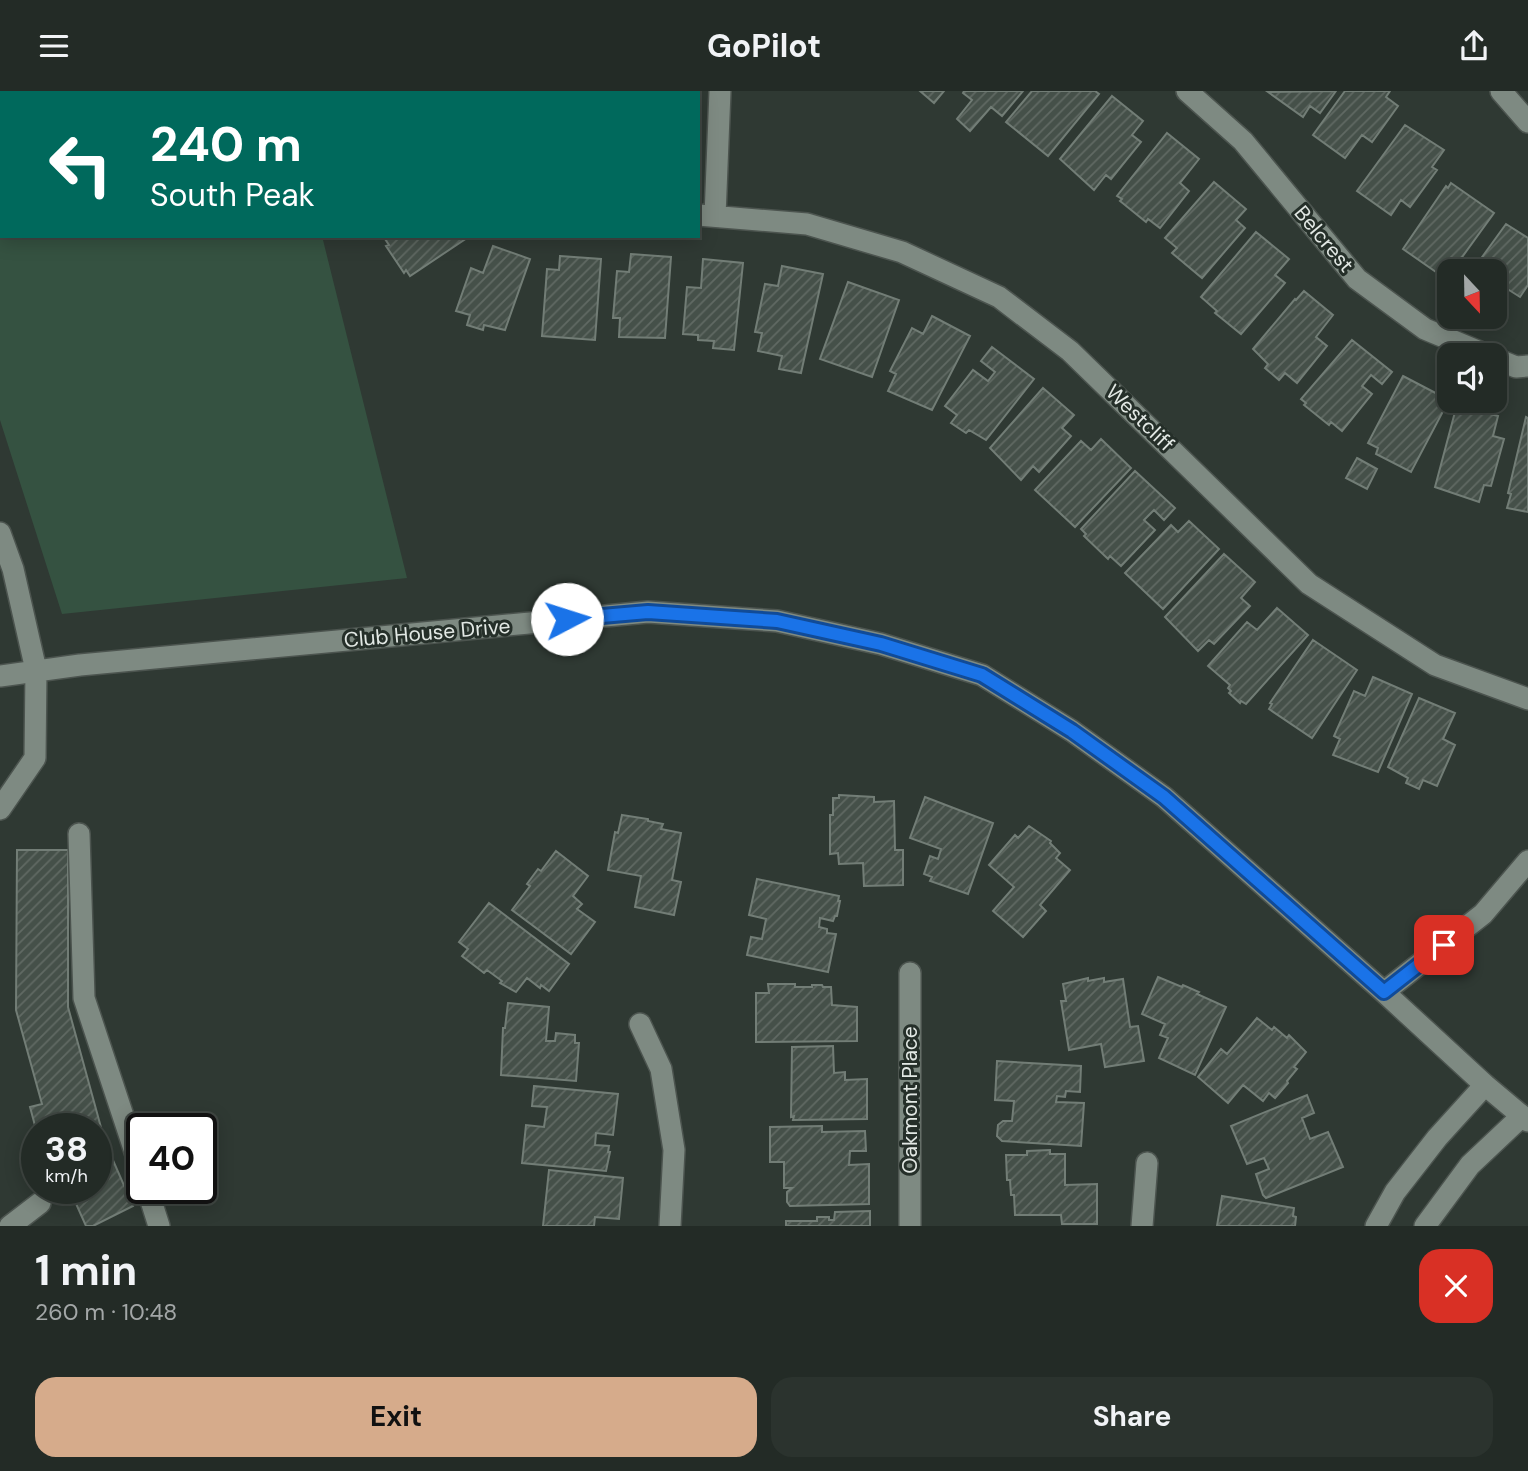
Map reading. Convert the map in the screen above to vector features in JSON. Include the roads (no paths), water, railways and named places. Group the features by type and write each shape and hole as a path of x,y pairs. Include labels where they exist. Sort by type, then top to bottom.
{"street":[{"path":"706,216 720,91"},
{"name":"Belcrest","path":"1187,91 1243,141 1357,279 1425,329 1458,343"},
{"path":"1501,91 1528,122"},
{"name":"Westcliff","path":"706,216 807,224 902,252 999,297 1070,351 1309,583 1435,666 1528,699"},
{"path":"1507,363 1516,367 1528,366"},
{"path":"0,534 13,569 36,670 35,758 0,809"},
{"name":"Club House Drive","path":"0,676 36,670 648,612 777,621 881,644 982,675 1072,731 1164,797 1384,992 1485,1086 1525,1118"},
{"path":"79,834 84,998 126,1125"},
{"path":"1384,992 1483,914 1528,861"},
{"name":"Oakmont Place","path":"910,973 910,1226"},
{"path":"640,1024 661,1069 674,1150 670,1226"},
{"path":"1376,1226 1395,1192 1437,1138 1485,1086"},
{"path":"1425,1226 1470,1165 1525,1118"},
{"path":"1142,1226 1147,1163"},
{"path":"10,1226 39,1204"},
{"path":"152,1204 159,1226"}]}
